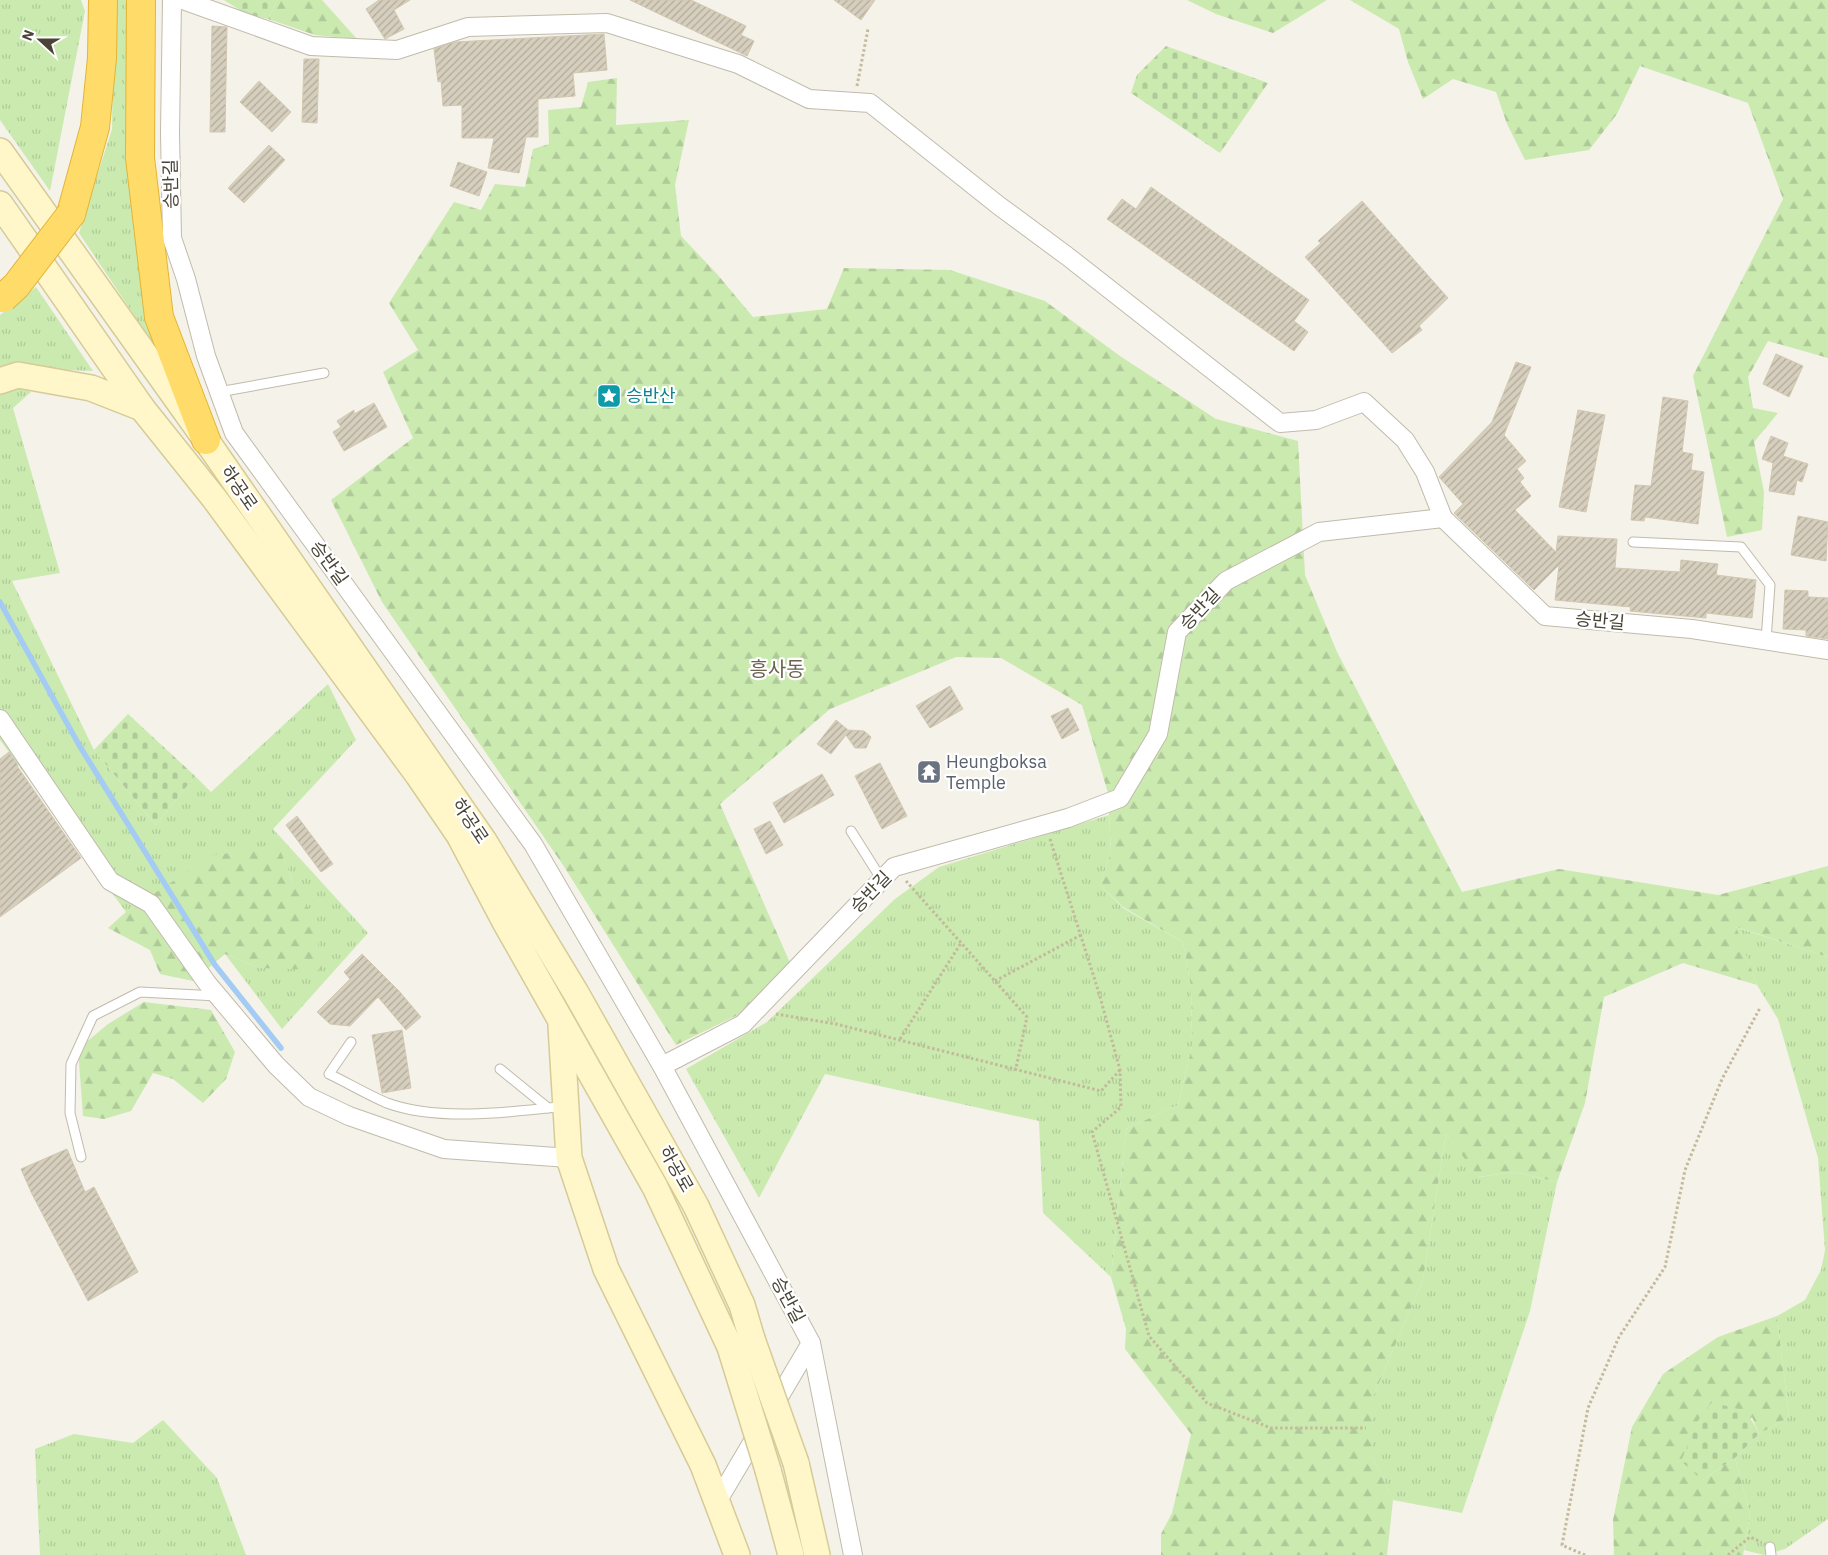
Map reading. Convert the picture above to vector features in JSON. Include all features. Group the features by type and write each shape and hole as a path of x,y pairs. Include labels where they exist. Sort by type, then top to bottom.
{"highway":[{"path":"2,300 16,286 71,214 96,127 102,58 103,0"},
{"path":"141,0 140,158 159,317 206,440"}],"street":[{"name":"승반길","path":"172,0 170,133 172,238 186,279 206,356 234,433 533,844 662,1066 811,1343 853,1555"},
{"path":"183,0 311,46 397,50 468,27 607,23 738,64 809,99 870,103 998,205 1067,256 1280,423 1316,420 1364,402 1405,440 1425,472 1443,518"},
{"name":"하공로","path":"0,151 206,440 484,841 576,993 696,1206 742,1305 741,1343 768,1470 791,1555"},
{"name":"하공로","path":"0,204 142,408 214,498 459,835 504,920 741,1343 796,1463 818,1555"},
{"path":"0,381 18,375 91,388 142,408"},
{"name":"승반길","path":"662,1066 743,1024 894,867 1045,825 1120,798 1158,734 1177,632 1226,581 1319,532 1443,518 1545,616 1692,630 1828,650"},
{"path":"0,719 110,881 151,904 218,996 276,1065 309,1097 349,1116 444,1149 568,1158"},
{"path":"561,1021 557,1107 568,1158 606,1269 703,1464 737,1555"},
{"path":"717,1502 811,1343"}],"lane":[{"path":"219,392 324,373"},
{"path":"1633,542 1741,547 1770,584 1766,640"},
{"path":"851,831 882,880"},
{"path":"81,1157 70,1112 71,1064 93,1016 140,992 218,996"},
{"path":"351,1042 329,1074 388,1103 431,1113 522,1111 557,1107"},
{"path":"500,1069 557,1107"}],"path":[{"path":"854,102 868,28"},
{"path":"1045,825 1081,935 1120,1070 1121,1107 1092,1132 1149,1336 1207,1403 1271,1428 1366,1428"},
{"path":"894,867 1027,1017 1016,1068"},
{"path":"995,981 1081,935"},
{"path":"900,1039 961,943"},
{"path":"1585,1555 1562,1546 1588,1408 1619,1337 1665,1267 1685,1170 1722,1078 1760,1008"},
{"path":"756,1011 836,1024 1101,1091 1120,1070"},
{"path":"1728,1555 1750,1537 1771,1551"}],"green space":[{"path":"0,0 81,0 85,11 50,191 0,120"},
{"path":"114,0 132,0 131,206 165,361 79,233 112,129"},
{"path":"224,0 277,0 268,19 246,14"},
{"path":"277,0 322,0 357,39 315,35 268,19"},
{"path":"1187,0 1327,0 1273,33 1216,14"},
{"path":"1350,0 1828,0 1828,358 1768,341 1748,377 1753,408 1778,413 1754,442 1764,492 1762,530 1727,537 1693,376 1783,199 1748,103 1640,66 1617,114 1589,150 1525,160 1507,124 1496,92 1453,79 1423,99 1408,62 1399,29"},
{"path":"1166,46 1268,83 1220,153 1131,93 1137,75"},
{"path":"617,78 616,125 689,120 675,185 681,236 717,274 753,317 827,309 844,268 950,270 1045,301 1120,356 1216,419 1298,441 1305,575 1337,652 1462,892 1559,869 1718,895 1828,866 1828,957 1736,927 1757,985 1683,963 1604,997 1585,1103 1557,1182 1514,1172 1478,1177 1446,1133 1423,1280 1373,1397 1373,1459 1393,1500 1387,1555 1161,1555 1161,1534 1172,1513 1191,1434 1125,1349 1126,1329 1111,1277 1126,1129 1178,1105 1192,1046 1191,987 1183,942 1123,907 1100,885 1111,852 1108,793 1082,705 1001,658 956,657 830,709 720,804 791,965 744,1012 676,1045 563,865 382,602 331,500 413,438 383,372 418,350 389,303 454,202 481,210 495,184 525,187 533,149 549,144 548,110 581,107 588,82"},
{"path":"36,287 93,371 0,367 0,315"},
{"path":"16,386 31,392 13,408 60,573 12,581 94,750 156,825 195,776 211,792 328,684 356,740 273,829 368,933 282,1029 225,954 260,968 293,882 281,852 180,878 126,912 0,740 0,391"},
{"path":"128,714 195,776 156,825 94,750"},
{"path":"1109,815 1111,852 1100,885 1123,908 1183,942 1191,987 1192,1046 1178,1105 1126,1129 1111,1277 1043,1213 1039,1121 825,1074 759,1198 686,1069 767,1022 895,899 939,867"},
{"path":"248,851 281,852 293,882 315,920 322,970 260,968 225,954 193,981 160,974 150,950 108,928 126,912 213,855"},
{"path":"1735,927 1828,957 1828,1519 1785,1549 1764,1555 1744,1550 1750,1514 1735,1458 1759,1434 1789,1417 1777,1316 1805,1300 1821,1270 1825,1250 1818,1158 1778,1019 1757,985"},
{"path":"144,1002 211,1010 235,1052 226,1079 203,1103 173,1079 153,1073 131,1111 104,1119 83,1116 78,1049 108,1024"},
{"path":"1446,1133 1479,1177 1514,1172 1557,1182 1530,1311 1462,1513 1393,1500 1373,1459 1373,1397 1423,1280"},
{"path":"1777,1316 1789,1417 1759,1434 1752,1417 1702,1480 1735,1458 1750,1514 1743,1555 1614,1555 1613,1520 1632,1427 1663,1374 1718,1337"},
{"path":"1711,1403 1735,1408 1746,1414 1755,1425 1759,1434 1735,1458 1702,1480 1681,1461 1699,1419"},
{"path":"163,1420 217,1478 246,1555 40,1555 35,1449 74,1434 133,1443"}],"building":[{"path":"379,0 410,0 394,10 404,29 385,39 366,9"},
{"path":"630,0 691,0 746,26 741,35 754,41 747,56"},
{"path":"834,0 875,0 861,20"},
{"path":"212,26 227,27 225,132 210,132"},
{"path":"604,34 607,70 573,73 575,96 538,99 538,137 526,137 519,173 488,168 494,138 462,138 462,105 443,106 441,81 438,82 434,49 455,42"},
{"path":"304,59 319,59 317,123 302,122"},
{"path":"259,81 291,112 272,132 240,102"},
{"path":"269,145 285,160 244,203 228,188"},
{"path":"458,162 487,172 479,196 450,186"},
{"path":"1151,187 1309,300 1294,321 1308,332 1294,351 1107,219 1122,199 1136,209"},
{"path":"1362,201 1448,298 1419,326 1422,330 1392,353 1305,257 1321,243 1318,241"},
{"path":"1776,354 1803,366 1789,397 1763,384"},
{"path":"1516,362 1531,367 1504,435 1526,461 1517,469 1524,478 1520,482 1531,496 1515,510 1556,552 1558,536 1617,539 1615,568 1680,572 1681,560 1718,564 1716,575 1756,580 1752,618 1706,613 1706,618 1630,611 1631,607 1555,600 1559,565 1534,590 1454,513 1463,504 1439,477 1492,422"},
{"path":"1663,397 1688,401 1682,452 1693,454 1691,470 1704,472 1698,524 1645,517 1644,521 1631,520 1635,485 1651,486"},
{"path":"374,403 387,427 344,451 333,432 341,427 337,421 354,410 354,414"},
{"path":"1578,410 1605,415 1586,512 1559,507"},
{"path":"1771,436 1788,443 1783,456 1808,464 1802,482 1797,480 1794,495 1769,491 1773,463 1762,459"},
{"path":"1798,516 1828,522 1826,561 1791,555"},
{"path":"1785,590 1808,591 1808,597 1828,598 1828,639 1806,636 1806,630 1783,629"},
{"path":"950,686 963,709 930,728 916,706"},
{"path":"1068,708 1079,730 1062,739 1051,716"},
{"path":"836,720 848,730 864,731 871,737 866,748 855,748 846,735 831,754 817,744"},
{"path":"9,752 81,858 0,917 0,759"},
{"path":"880,763 907,816 882,829 855,776"},
{"path":"822,774 834,795 784,823 773,803"},
{"path":"297,816 333,864 321,872 286,825"},
{"path":"770,821 783,845 766,854 754,829"},
{"path":"362,954 399,991 421,1017 406,1030 378,997 350,1026 330,1024 317,1012 350,979 344,972"},
{"path":"402,1030 411,1088 382,1093 372,1035"},
{"path":"67,1149 85,1192 94,1187 138,1272 88,1301 32,1194 21,1169"}],"waterway":[{"path":"0,602 79,745 215,965 281,1048"}],"place":[{"name":"승반산","path":"609,396"},
{"name":"Heungboksa Temple","path":"929,772"}],"district":[{"name":"흥사동","path":"777,669"}]}
